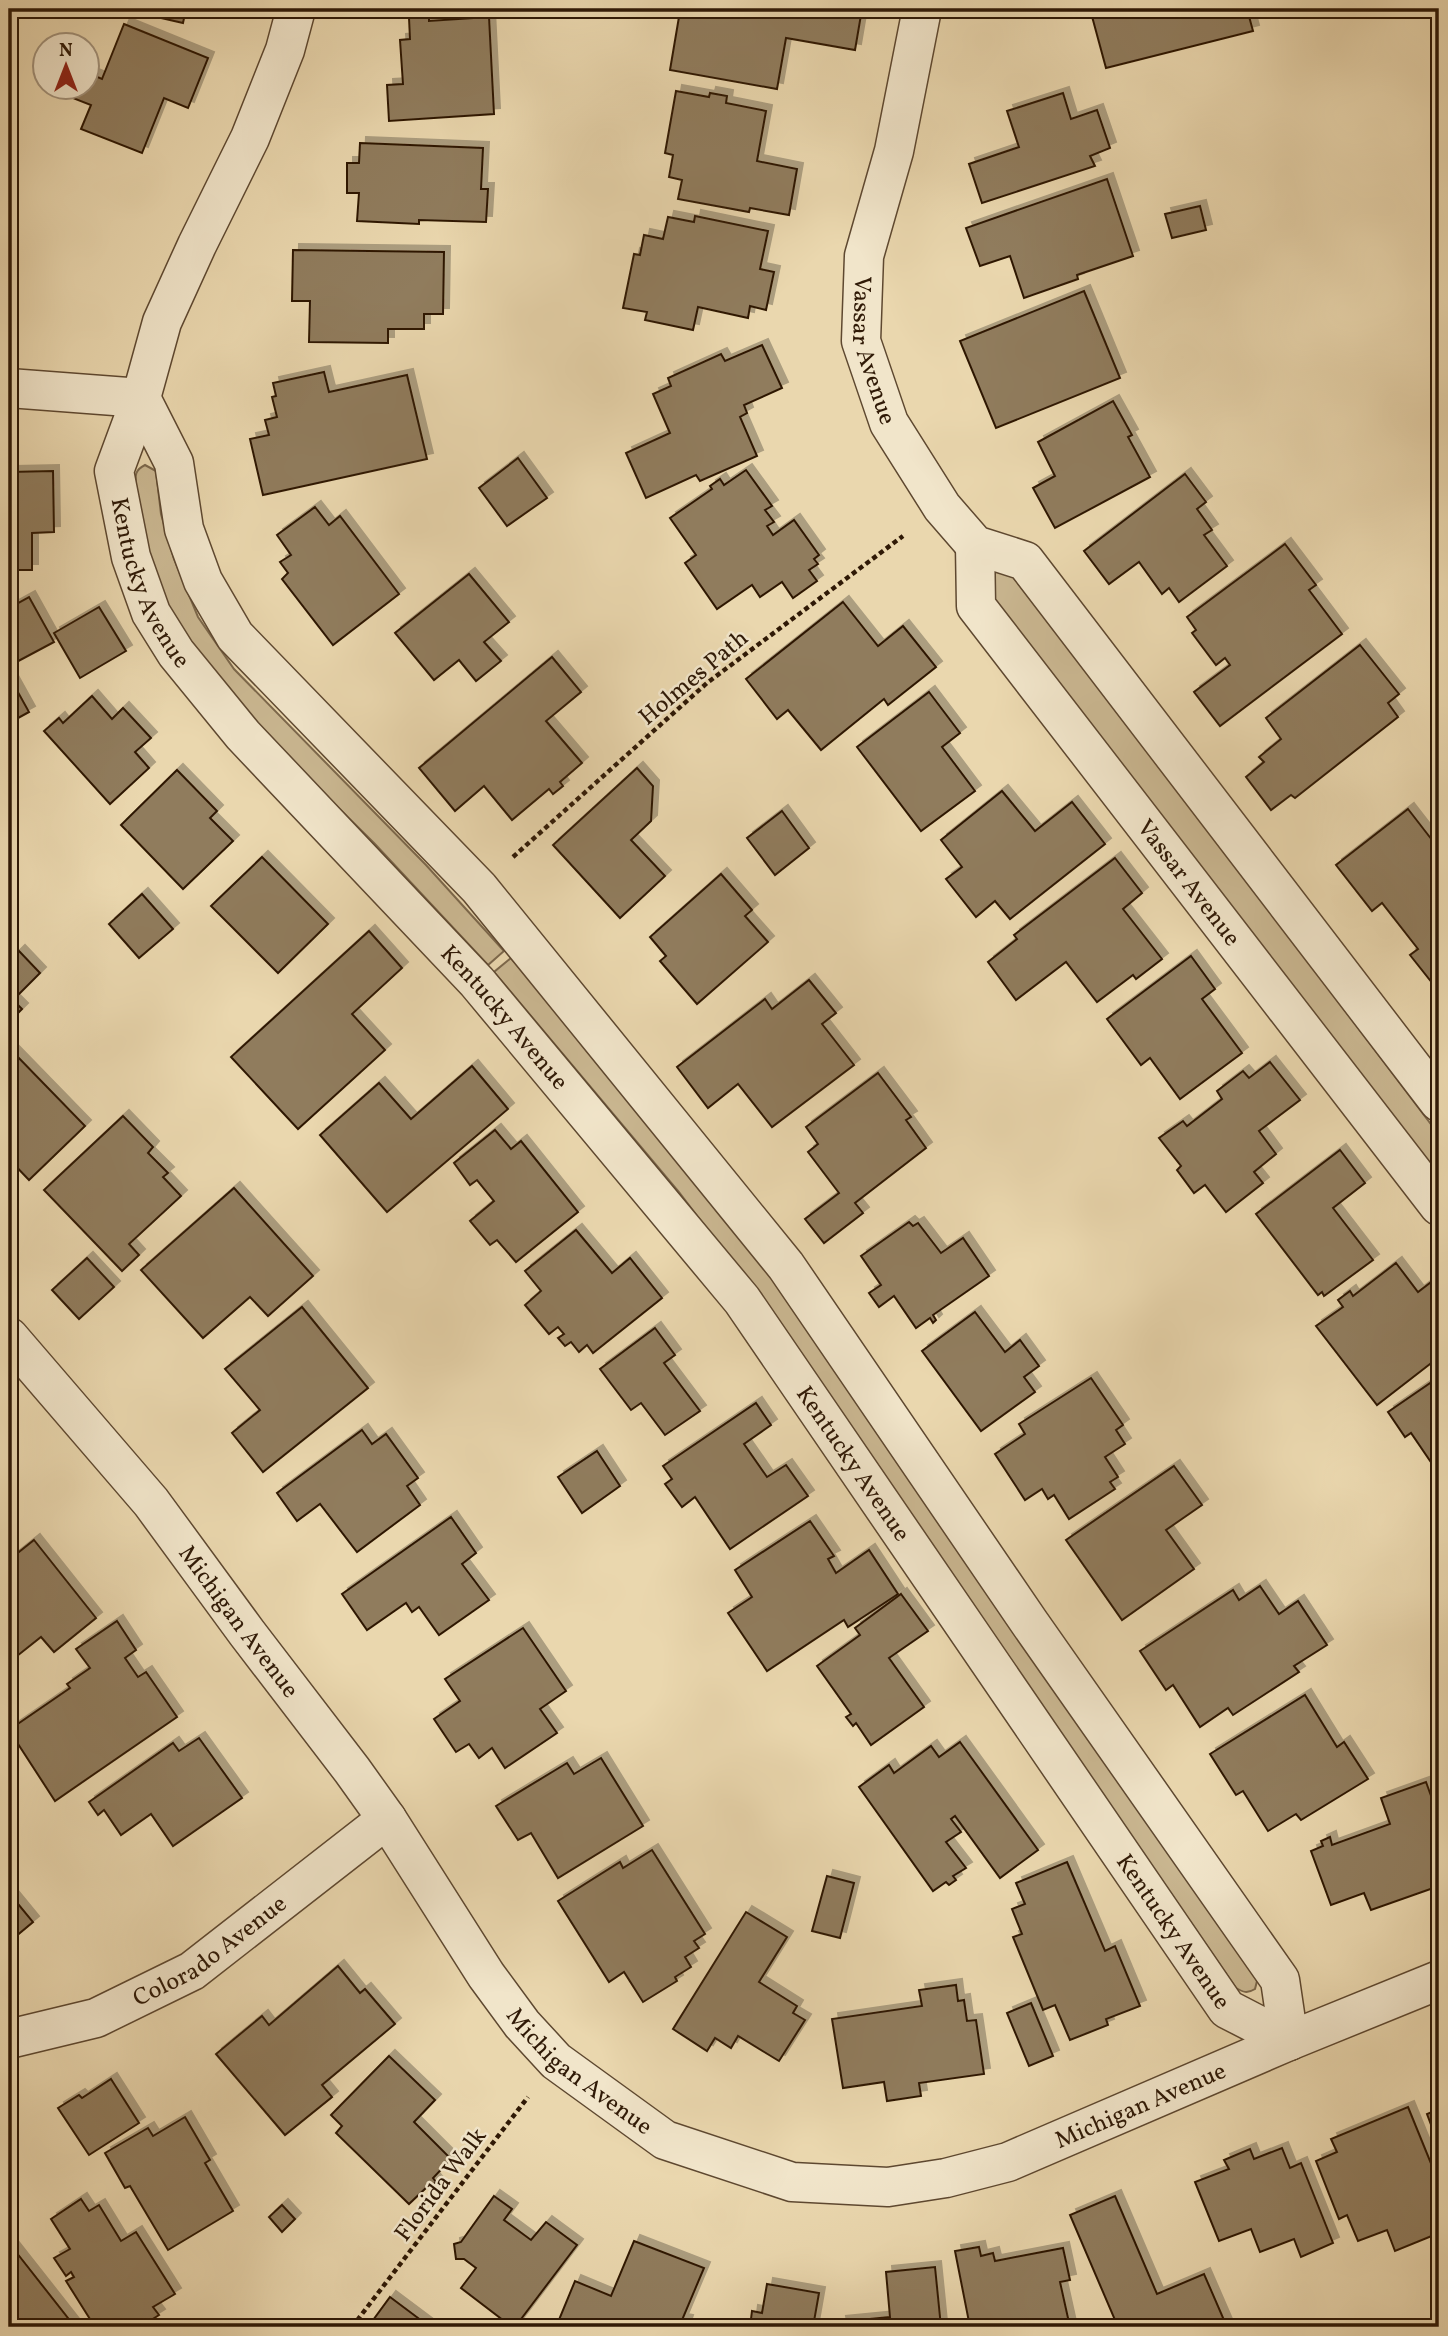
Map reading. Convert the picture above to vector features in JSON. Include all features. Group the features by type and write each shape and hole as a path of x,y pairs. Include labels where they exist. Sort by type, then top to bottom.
{"street":[{"name":"Kentucky Avenue","path":"296,9 285,50 250,138 162,322 141,398 114,471 131,557 150,613 176,653 243,735 477,982 742,1300 1227,2009 1289,2041"},
{"name":"Vassar Avenue","path":"922,9 894,151 864,256 862,341 888,423 942,508 975,545 976,606 1439,1206"},
{"path":"9,388 141,398"},
{"name":"Kentucky Avenue","path":"141,398 174,463 184,529 203,581 235,636 479,888 786,1266 1029,1622 1280,1980 1289,2041"},
{"path":"975,545 1026,561 1439,1101"},
{"name":"Michigan Avenue","path":"9,1337 150,1502 387,1819 486,1975 522,2024 556,2062 665,2140 792,2182 888,2188 946,2178 1008,2162 1289,2041 1439,1980"},
{"name":"Colorado Avenue","path":"9,2039 96,2018 192,1971 387,1819"}],"path":[{"name":"Holmes Path","path":"479,888 708,683 942,508"},
{"name":"Florida Walk","path":"352,2327 556,2062"}],"shaded area":[{"path":"145,465 156,471 161,514 174,559 198,617 234,669 426,865 504,951 488,965 374,843 232,703 174,618 152,572 136,481 137,471"},
{"path":"992,571 1010,573 1142,741 1439,1135 1439,1175 986,590"},
{"path":"511,958 590,1049 762,1260 1256,1975 1255,1989 1245,1992 1236,1988 754,1291 679,1192 494,972"}],"building":[{"path":"122,9 186,9 183,23"},
{"path":"704,9 862,9 855,50 786,38 777,89 670,70 680,11 703,15"},
{"path":"1090,9 1247,9 1253,31 1106,68"},
{"path":"429,16 429,21 489,17 494,114 389,121 387,85 403,84 400,40 410,39 409,18"},
{"path":"124,24 208,58 188,108 164,98 142,153 81,129 91,105 83,102 102,102 102,79"},
{"path":"676,91 709,97 710,93 727,96 726,103 766,111 757,161 797,169 789,215 750,208 749,212 678,199 682,180 669,177 673,155 665,153"},
{"path":"1063,93 1071,119 1097,110 1110,148 1090,156 1095,166 982,203 969,164 1019,147 1007,111"},
{"path":"360,143 483,148 481,189 488,189 486,222 419,220 419,224 357,221 359,193 347,193 347,163 359,163"},
{"path":"1107,179 1133,256 1077,275 1078,279 1024,298 1010,256 980,266 966,228"},
{"path":"1200,206 1206,230 1172,238 1165,214"},
{"path":"695,216 768,231 760,269 774,272 766,310 750,306 748,318 698,307 693,330 645,320 647,312 623,308 634,254 640,255 644,235 663,239 668,217 694,222"},
{"path":"293,250 444,252 443,314 424,314 424,329 388,329 388,343 309,342 310,301 292,301"},
{"path":"1084,291 1120,378 996,428 960,341"},
{"path":"762,345 782,388 744,405 747,413 740,417 757,456 700,481 696,475 646,498 626,453 670,433 653,394 671,386 668,378 721,354 725,361"},
{"path":"324,372 329,392 407,375 427,459 263,495 250,439 269,435 265,420 277,417 272,397 276,396 273,383"},
{"path":"1113,401 1132,435 1128,437 1150,477 1055,528 1033,488 1055,476 1038,442"},
{"path":"518,458 547,498 507,526 479,488"},
{"path":"746,470 772,506 765,510 774,522 767,526 773,535 794,520 819,555 814,559 818,564 809,570 817,581 793,598 782,582 760,597 752,585 717,609 685,563 696,555 670,518 712,489 710,486 720,479 724,485"},
{"path":"53,471 54,532 32,533 32,570 9,570 9,472"},
{"path":"1185,474 1206,502 1197,509 1212,530 1204,535 1227,566 1179,602 1169,588 1162,594 1139,562 1109,584 1084,551"},
{"path":"315,507 329,525 340,516 399,594 333,645 282,579 288,573 280,562 291,555 277,535"},
{"path":"1285,544 1316,585 1309,590 1342,634 1220,726 1194,692 1230,665 1225,658 1216,665 1192,633 1196,630 1187,617"},
{"path":"469,574 509,622 484,642 501,661 476,681 459,660 434,680 395,633"},
{"path":"29,597 54,642 9,666 9,608"},
{"path":"843,602 878,646 903,626 936,667 888,705 884,699 821,750 788,710 777,719 746,679"},
{"path":"99,607 126,651 80,678 54,633"},
{"path":"1360,645 1399,694 1388,703 1398,717 1295,798 1291,795 1271,810 1246,777 1264,762 1259,757 1281,739 1266,718"},
{"path":"552,657 581,692 546,721 582,763 560,782 563,786 553,794 549,789 512,820 484,786 455,811 419,768"},
{"path":"9,676 29,712 9,723"},
{"path":"929,692 960,733 942,747 975,791 921,831 857,747"},
{"path":"92,696 112,719 123,708 151,738 135,752 149,768 110,804 44,731 59,718 63,723"},
{"path":"637,768 653,786 651,821 631,840 665,876 620,918 553,845"},
{"path":"177,770 217,811 210,818 233,841 183,889 121,825"},
{"path":"1002,791 1035,831 1072,802 1105,844 1010,919 995,901 976,917 946,879 962,867 941,840"},
{"path":"1408,809 1439,849 1439,858 1436,860 1439,864 1437,989 1410,955 1418,949 1382,903 1372,911 1336,865"},
{"path":"782,811 809,848 775,875 747,838"},
{"path":"262,857 328,924 278,973 211,906"},
{"path":"1115,858 1142,893 1123,909 1162,959 1136,979 1133,975 1097,1002 1066,962 1016,1000 988,962 1017,939 1014,935"},
{"path":"721,874 752,910 745,916 768,942 697,1004 660,961 666,956 650,937"},
{"path":"142,894 173,929 139,958 109,924"},
{"path":"369,931 402,968 352,1014 385,1050 298,1129 231,1057"},
{"path":"19,951 40,973 13,1000 22,1009 9,1022 9,961"},
{"path":"1191,956 1215,989 1202,999 1242,1053 1180,1099 1150,1058 1141,1065 1107,1019"},
{"path":"809,980 836,1013 822,1024 854,1065 772,1127 738,1084 708,1108 677,1067 765,999 772,1009"},
{"path":"13,1052 85,1126 29,1180 9,1159 9,1056"},
{"path":"1270,1062 1300,1100 1259,1131 1276,1154 1254,1172 1263,1183 1226,1212 1205,1185 1194,1193 1177,1170 1181,1166 1159,1138 1183,1121 1187,1126 1222,1099 1217,1091 1243,1071 1249,1078"},
{"path":"472,1066 508,1109 387,1212 320,1135 379,1083 411,1119"},
{"path":"878,1073 911,1117 906,1120 926,1148 855,1203 863,1213 824,1243 805,1219 839,1193 808,1152 818,1144 806,1127"},
{"path":"123,1116 153,1147 148,1153 168,1173 163,1177 181,1196 129,1244 139,1255 122,1271 44,1190"},
{"path":"495,1130 511,1149 521,1141 578,1212 516,1262 497,1240 490,1245 470,1221 494,1201 477,1180 470,1185 454,1163"},
{"path":"1340,1150 1365,1183 1333,1208 1373,1260 1324,1296 1322,1292 1318,1295 1256,1214"},
{"path":"234,1188 313,1276 268,1316 250,1297 203,1338 141,1270"},
{"path":"909,1222 913,1226 918,1223 941,1253 963,1238 989,1276 933,1315 936,1320 933,1323 930,1318 916,1328 894,1296 879,1307 869,1293 881,1285 861,1256"},
{"path":"576,1230 612,1273 630,1258 662,1298 593,1353 587,1345 579,1352 571,1342 565,1346 558,1338 564,1334 558,1327 549,1334 525,1305 541,1291 525,1271"},
{"path":"87,1258 114,1287 79,1319 52,1290"},
{"path":"1396,1263 1418,1292 1439,1276 1439,1357 1377,1405 1316,1326 1343,1307 1338,1300 1350,1291 1353,1296"},
{"path":"302,1307 368,1388 263,1472 232,1433 260,1410 225,1369"},
{"path":"975,1312 1005,1352 1020,1340 1039,1366 1024,1377 1035,1392 981,1431 922,1351"},
{"path":"655,1328 675,1355 664,1363 700,1411 665,1435 641,1403 631,1410 600,1369"},
{"path":"1439,1377 1439,1474 1411,1433 1405,1437 1388,1412"},
{"path":"1091,1378 1123,1425 1116,1430 1125,1444 1105,1457 1118,1477 1110,1482 1115,1489 1069,1519 1054,1495 1048,1499 1042,1489 1025,1500 995,1454 1025,1434 1019,1424"},
{"path":"756,1403 771,1425 744,1444 767,1477 786,1465 808,1496 730,1549 695,1497 682,1507 665,1484 672,1479 663,1466"},
{"path":"362,1430 372,1444 386,1434 418,1478 407,1486 420,1505 357,1552 320,1504 297,1521 277,1493"},
{"path":"597,1451 620,1486 582,1513 558,1477"},
{"path":"1174,1466 1202,1505 1166,1530 1194,1569 1122,1620 1066,1540"},
{"path":"451,1517 476,1553 462,1564 489,1600 439,1635 419,1607 412,1612 406,1603 367,1630 342,1594"},
{"path":"810,1521 834,1556 828,1559 836,1573 869,1550 898,1594 848,1627 844,1620 767,1671 728,1613 752,1597 735,1570"},
{"path":"34,1540 96,1618 54,1652 41,1637 12,1660 9,1657 9,1560"},
{"path":"1260,1586 1279,1614 1298,1601 1327,1645 1294,1666 1299,1672 1233,1715 1228,1708 1200,1727 1173,1685 1166,1690 1140,1651 1233,1590 1239,1600"},
{"path":"901,1594 928,1631 889,1658 924,1707 871,1745 856,1723 853,1726 846,1717 851,1714 817,1666 860,1635 855,1628"},
{"path":"117,1621 136,1650 125,1658 138,1677 146,1672 177,1717 55,1801 9,1730 70,1688 67,1684 90,1668 76,1649"},
{"path":"523,1628 566,1691 540,1709 557,1733 505,1768 492,1748 479,1758 469,1744 456,1752 434,1719 460,1701 445,1679"},
{"path":"1305,1695 1337,1747 1344,1742 1368,1779 1301,1820 1296,1814 1268,1831 1243,1791 1236,1795 1210,1754"},
{"path":"199,1738 242,1798 173,1846 151,1814 121,1835 104,1810 98,1815 89,1802 173,1743 179,1751"},
{"path":"960,1742 1038,1850 1000,1878 955,1816 951,1819 961,1832 946,1842 966,1868 953,1876 956,1880 949,1885 946,1882 933,1891 859,1787 889,1765 894,1773 931,1746 939,1757"},
{"path":"601,1758 643,1826 558,1878 531,1833 518,1840 496,1806 567,1763 574,1774"},
{"path":"1426,1782 1439,1818 1439,1886 1371,1910 1364,1893 1331,1905 1311,1851 1323,1846 1321,1841 1330,1837 1332,1845 1390,1824 1381,1798"},
{"path":"652,1850 705,1934 694,1941 699,1948 685,1957 691,1967 675,1977 677,1981 643,2002 624,1972 609,1982 558,1901 620,1862 623,1868"},
{"path":"1067,1862 1105,1951 1115,1946 1140,2006 1106,2019 1108,2025 1070,2040 1055,2005 1043,2010 1013,1937 1022,1934 1012,1909 1025,1904 1016,1883"},
{"path":"827,1876 854,1883 840,1938 812,1931"},
{"path":"9,1893 33,1922 9,1942"},
{"path":"746,1912 787,1937 759,1982 797,2006 793,2013 805,2020 779,2061 738,2036 731,2048 715,2038 707,2051 673,2029"},
{"path":"338,1966 360,1993 365,1989 395,2024 322,2085 332,2097 285,2135 216,2054 262,2016 269,2025"},
{"path":"956,1985 958,2001 964,2000 967,2021 976,2020 984,2074 919,2083 921,2096 887,2101 884,2082 843,2088 832,2019 922,2006 919,1990"},
{"path":"1031,2003 1053,2056 1029,2066 1007,2013"},
{"path":"389,2056 435,2100 414,2122 451,2159 433,2178 436,2182 409,2204 336,2133 342,2126 331,2115"},
{"path":"111,2079 139,2123 89,2155 58,2108 79,2095 82,2098"},
{"path":"1408,2107 1439,2183 1439,2233 1395,2251 1387,2230 1358,2241 1347,2215 1339,2219 1316,2161 1337,2152 1331,2139"},
{"path":"1439,2109 1439,2146 1427,2114"},
{"path":"185,2117 210,2160 205,2163 233,2211 168,2250 130,2186 125,2188 105,2153 148,2128 153,2136"},
{"path":"1282,2148 1290,2168 1301,2163 1333,2243 1301,2257 1294,2239 1260,2252 1251,2229 1219,2241 1195,2182 1229,2169 1224,2160 1250,2149 1254,2159"},
{"path":"494,2196 512,2209 504,2220 531,2240 546,2222 577,2245 515,2327 461,2288 476,2268 464,2259 456,2259 454,2244 461,2242"},
{"path":"1115,2196 1157,2294 1204,2274 1227,2327 1118,2327 1070,2215"},
{"path":"81,2199 89,2211 99,2205 121,2241 136,2232 175,2294 153,2307 159,2315 140,2327 95,2327 66,2281 74,2277 71,2272 66,2276 54,2258 70,2249 51,2219"},
{"path":"282,2205 295,2219 282,2232 269,2217"},
{"path":"634,2241 704,2268 682,2320 687,2321 685,2327 556,2327 575,2281 611,2296"},
{"path":"9,2243 75,2327 9,2327"},
{"path":"979,2247 981,2256 993,2253 995,2261 1063,2248 1070,2280 1060,2282 1070,2327 970,2327 955,2251"},
{"path":"935,2267 941,2327 841,2327 840,2322 890,2317 886,2272"},
{"path":"767,2284 819,2293 813,2327 750,2327 752,2311 762,2313"},
{"path":"390,2297 430,2327 368,2327"}]}
